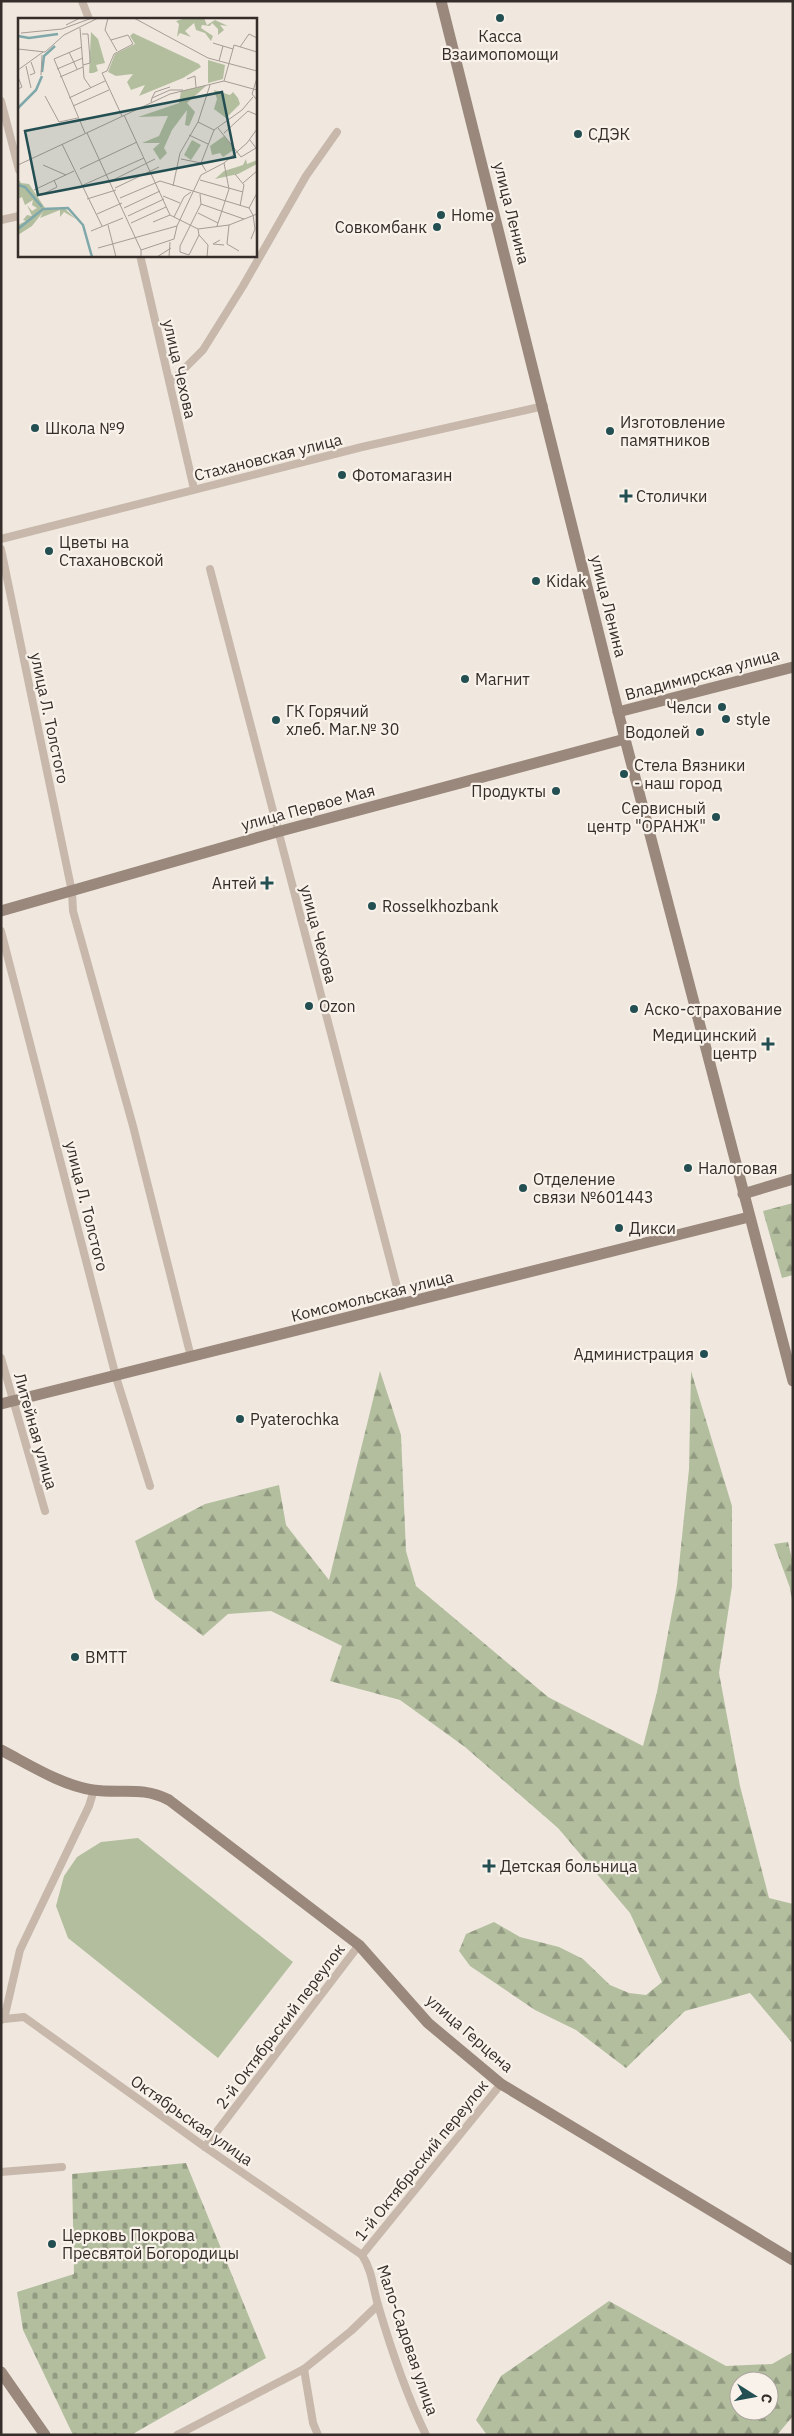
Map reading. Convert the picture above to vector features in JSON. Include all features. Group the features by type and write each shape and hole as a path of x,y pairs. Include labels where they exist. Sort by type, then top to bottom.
{"street":[{"path":"82,1 89,18"},
{"name":"улица Ленина","path":"441,1 544,406 625,740 793,1381"},
{"path":"1,100 18,166"},
{"path":"170,383 203,350 243,286 306,176 337,132"},
{"path":"1,220 18,216"},
{"name":"улица Чехова","path":"140,256 194,489"},
{"name":"Стахановская улица","path":"1,539 362,447 544,406"},
{"name":"улица Л. Толстого","path":"1,549 72,892 73,911 133,1126 191,1357"},
{"name":"улица Чехова","path":"210,569 402,1306"},
{"name":"Владимирская улица","path":"618,712 793,667"},
{"name":"улица Первое Мая","path":"1,911 277,832 625,740"},
{"name":"улица Л. Толстого","path":"1,931 116,1377 150,1486"},
{"path":"743,1194 793,1180"},
{"name":"Комсомольская улица","path":"1,1404 402,1306 749,1218"},
{"name":"Литейная улица","path":"1,1358 45,1511"},
{"name":"улица Герцена","path":"1,1750 60,1779 94,1790 140,1790 156,1793 169,1800 359,1945 428,2023 501,2084 793,2260"},
{"path":"2,2019 20,1950 94,1790"},
{"name":"2-й Октябрьский переулок","path":"205,2147 359,1945"},
{"name":"Октябрьская улица","path":"2,2019 24,2017 205,2147 362,2255"},
{"name":"1-й Октябрьский переулок","path":"362,2255 501,2084"},
{"path":"1,2172 62,2167"},
{"name":"Мало-Садовая улица","path":"362,2255 369,2265 378,2305 415,2412 426,2435"},
{"path":"177,2435 304,2369 378,2305"},
{"path":"304,2369 313,2423 318,2435"},
{"path":"1,2372 45,2435"}],"green space":[{"path":"793,1203 793,1275 782,1278 763,1211"},
{"path":"380,1371 401,1435 406,1551 416,1586 548,1697 643,1746 657,1692 677,1585 689,1469 691,1371 732,1506 732,1586 719,1673 740,1786 769,1898 793,1904 793,2044 750,1993 685,2011 626,2068 576,2030 535,2010 470,1966 459,1951 466,1934 494,1922 520,1937 559,1947 583,1959 610,1985 629,1993 646,1995 662,1982 630,1913 558,1828 465,1747 400,1700 330,1681 342,1646 271,1611 228,1614 203,1636 155,1599 135,1541 205,1504 279,1485 286,1525 329,1580"},
{"path":"788,1542 793,1564 793,1606 790,1588 774,1544"},
{"path":"138,1838 293,1962 218,2058 68,1938 56,1906 64,1876 77,1857 101,1842"},
{"path":"186,2163 266,2358 131,2435 73,2435 23,2330 17,2292 74,2274 72,2174"},
{"path":"609,2301 726,2366 772,2364 793,2352 793,2416 777,2435 487,2435 476,2420 501,2376"}],"place":[{"name":"Касса Взаимопомощи","path":"500,18"},
{"name":"СДЭК","path":"578,134"},
{"name":"Home","path":"441,215"},
{"name":"Совкомбанк","path":"437,227"},
{"name":"Школа №9","path":"35,428"},
{"name":"Изготовление памятников","path":"610,431"},
{"name":"Фотомагазин","path":"342,475"},
{"name":"Столички","path":"626,496"},
{"name":"Цветы на Стахановской","path":"49,551"},
{"name":"Kidak","path":"536,581"},
{"name":"Магнит","path":"465,679"},
{"name":"Челси","path":"722,707"},
{"name":"style","path":"726,719"},
{"name":"ГК Горячий хлеб. Маг.№ 30","path":"276,720"},
{"name":"Водолей","path":"700,732"},
{"name":"Стела Вязники - наш город","path":"624,774"},
{"name":"Продукты","path":"556,791"},
{"name":"Сервисный центр \"ОРАНЖ\"","path":"716,817"},
{"name":"Антей","path":"267,883"},
{"name":"Rosselkhozbank","path":"372,906"},
{"name":"Ozon","path":"309,1006"},
{"name":"Аско-страхование","path":"634,1009"},
{"name":"Медицинский центр","path":"768,1044"},
{"name":"Налоговая","path":"688,1168"},
{"name":"Отделение связи №601443","path":"523,1188"},
{"name":"Дикси","path":"619,1228"},
{"name":"Администрация","path":"704,1354"},
{"name":"Pyaterochka","path":"240,1419"},
{"name":"ВМТТ","path":"75,1657"},
{"name":"Детская больница","path":"489,1866"},
{"name":"Церковь Покрова Пресвятой Богородицы","path":"52,2244"}]}
